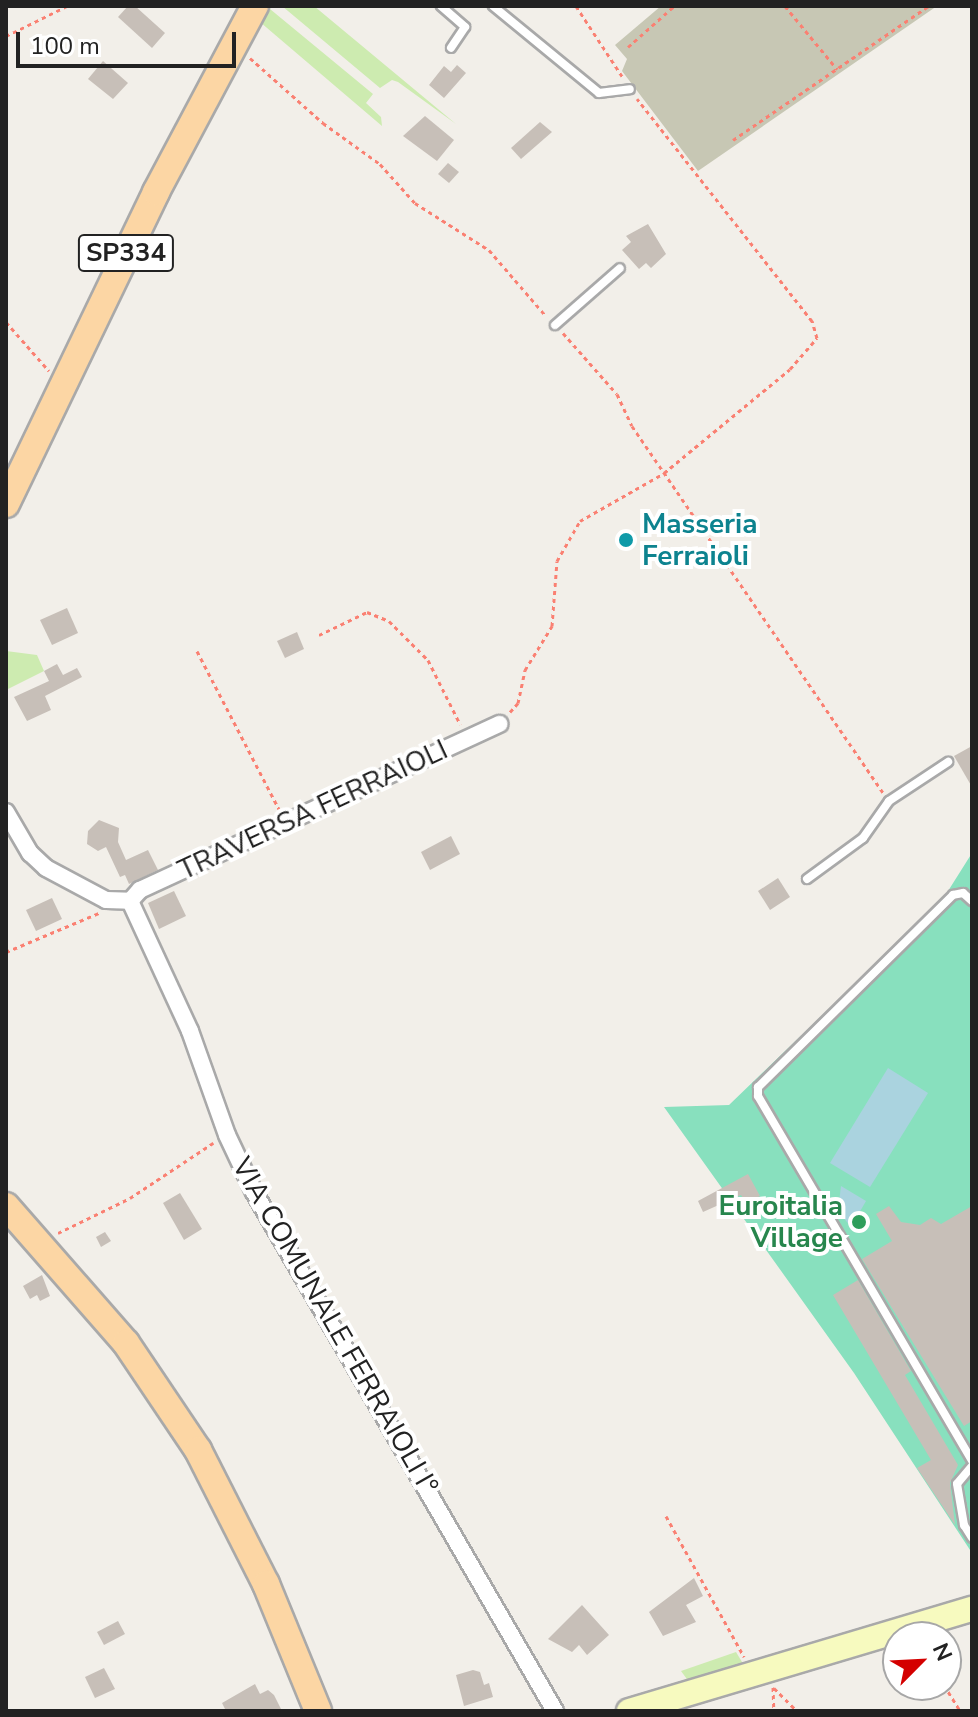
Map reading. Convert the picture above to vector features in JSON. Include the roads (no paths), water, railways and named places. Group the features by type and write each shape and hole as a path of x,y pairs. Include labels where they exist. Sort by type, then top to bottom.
{"main road":[{"name":"SP334","path":"6,504 61,386 255,6"},
{"path":"6,1206 126,1343 190,1437 266,1584 318,1710"}],"street":[{"name":"TRAVERSA FERRAIOLI","path":"122,902 140,890 499,724"},
{"path":"6,812 38,862 122,902"},
{"name":"VIA COMUNALE FERRAIOLI I°","path":"122,902 190,1031 227,1135 254,1192 555,1711"},
{"path":"629,1711 764,1680 972,1609"}],"lane":[{"path":"441,6 465,27 451,48"},
{"path":"493,6 599,93 630,89"},
{"path":"555,325 620,268"},
{"path":"807,879 863,838 889,801 948,762"},
{"path":"972,901 963,893 953,895 758,1087 758,1096 972,1463 957,1484 964,1525 972,1538"}],"water":[{"path":"888,1068 928,1093 870,1187 830,1163"},
{"path":"841,1186 866,1201 851,1227 838,1211"}],"place":[{"name":"Masseria Ferraioli","path":"626,540"},
{"name":"Euroitalia Village","path":"859,1222"}]}
